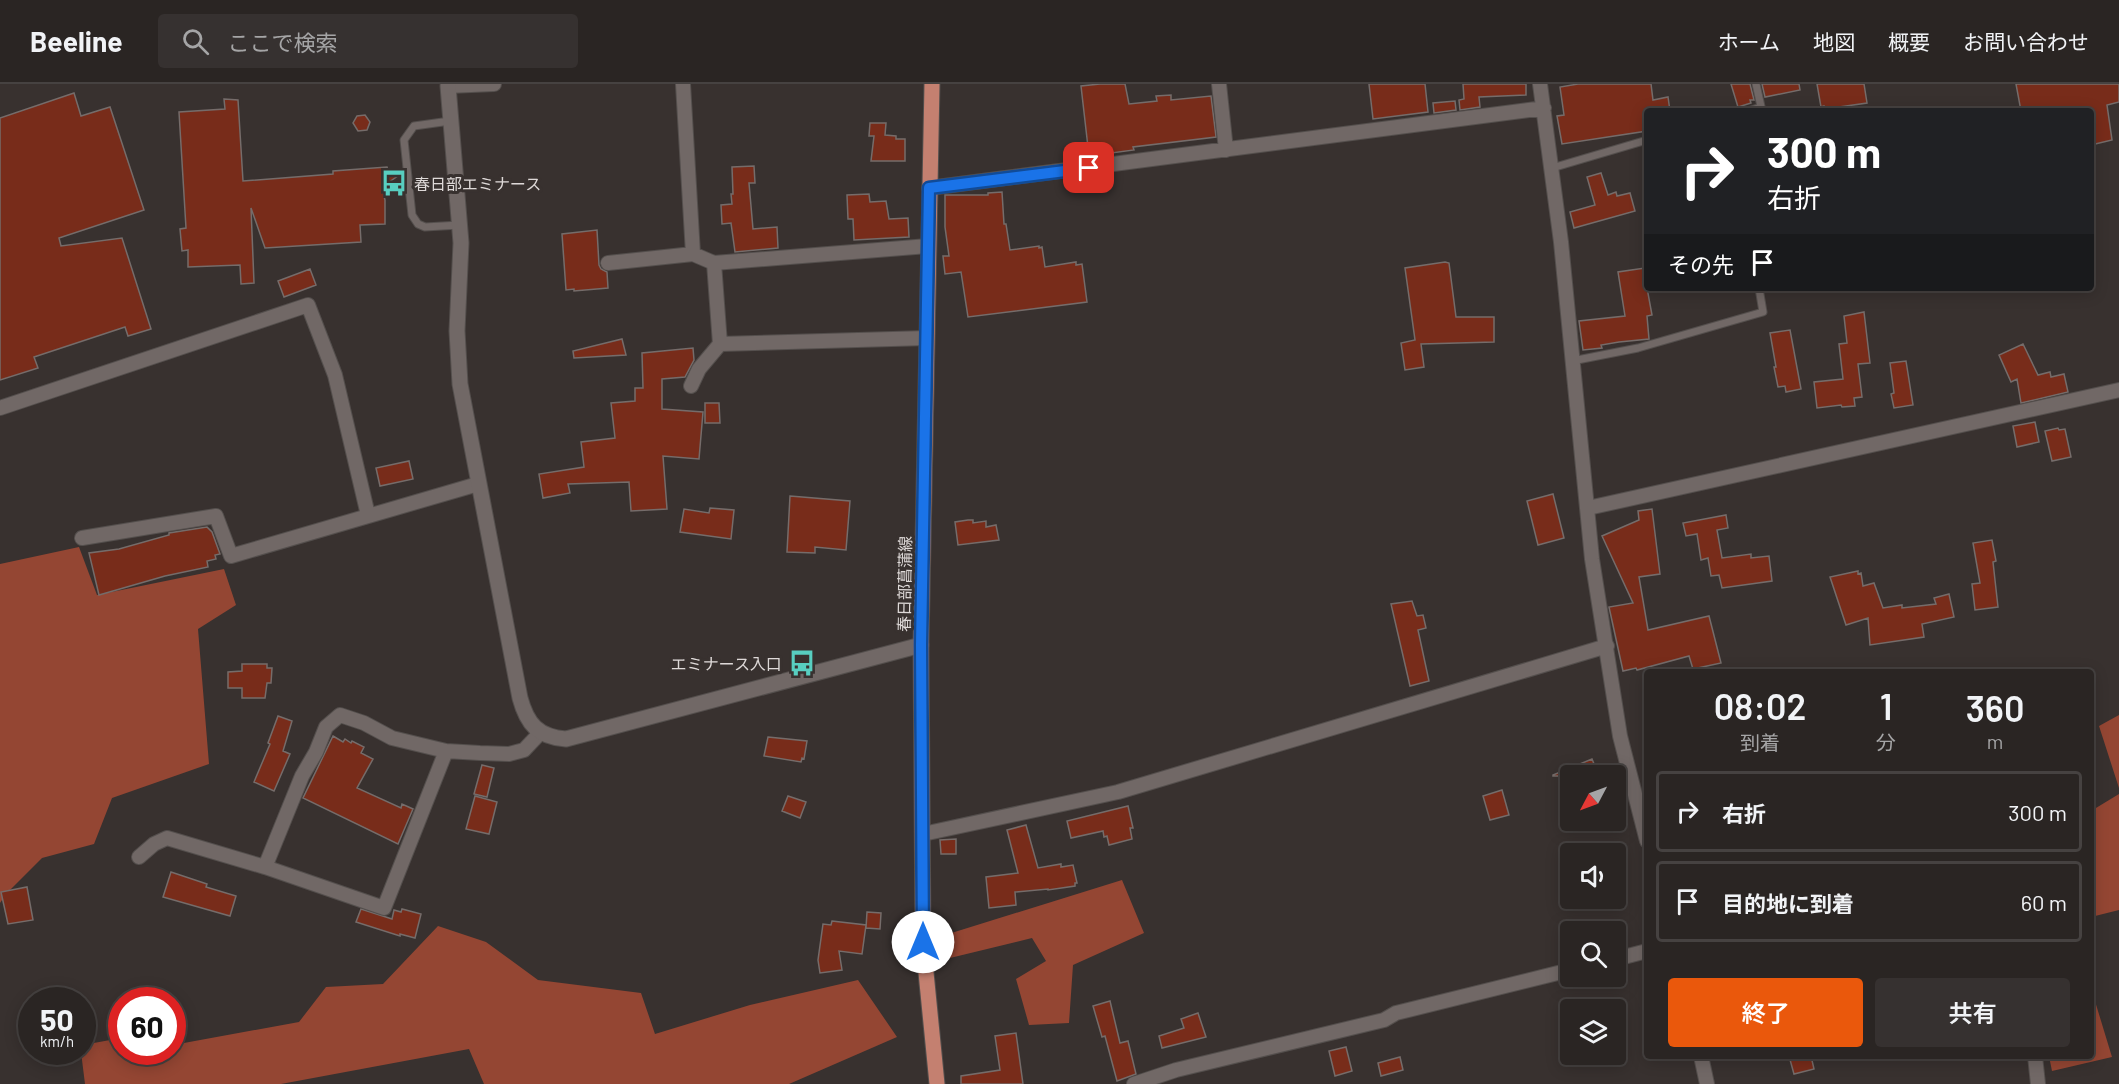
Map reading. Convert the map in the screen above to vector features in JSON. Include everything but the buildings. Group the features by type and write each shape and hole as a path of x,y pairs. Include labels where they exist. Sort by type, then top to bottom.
{"main road":[{"name":"春日部菖蒲線","path":"932,84 921,645 923,942 936,1084"}],"street":[{"path":"494,84 448,86 460,225 461,263 457,359 478,484 524,713 541,732 553,738 566,739 921,645"},
{"path":"683,84 693,254"},
{"path":"1219,84 1226,150"},
{"path":"1540,84 1561,242 1592,559 1620,736 1644,827"},
{"path":"929,188 1544,108"},
{"path":"608,263 693,254 714,263 928,246"},
{"path":"691,386 704,362 720,344 714,263"},
{"path":"0,408 308,305 335,375 368,515"},
{"path":"720,344 927,338"},
{"path":"1588,508 2119,390"},
{"path":"82,538 216,516 231,556 478,484"},
{"path":"923,834 1118,792 1607,646"},
{"path":"266,867 302,776 316,752 326,727 340,716 364,723 392,738 446,751 509,754 524,750 541,732"},
{"path":"139,857 154,844 167,838 266,867 384,908 446,751"},
{"path":"1626,956 1644,952"},
{"path":"1134,1084 1176,1070 1384,1020 1396,1013 1560,972"},
{"path":"1706,1059 1707,1084"},
{"path":"2035,1059 2038,1084"}],"lane":[{"path":"1756,84 1762,108"},
{"path":"451,121 414,126 404,140 412,215 418,224 425,227 460,225"},
{"path":"1551,168 1644,142"},
{"path":"1572,361 1638,348 1763,312 1760,291"}],"shaded area":[{"path":"79,547 97,595 224,569 236,605 198,629 209,764 112,798 94,844 42,858 0,903 0,564"},
{"path":"2119,715 2119,788 2099,726"},
{"path":"2119,794 2119,910 2094,916 2094,809"},
{"path":"1122,880 1144,933 1073,965 1069,1023 1029,1025 1016,979 1046,961 1032,938 950,958 945,935"},
{"path":"438,926 486,942 538,980 641,993 655,1034 750,1005 858,980 897,1037 789,1084 484,1084 469,1049 281,1084 85,1084 83,1065 96,1065 96,1043 108,1040 108,1065 186,1065 186,1043 299,1022 326,987 383,984"},
{"path":"2094,998 2112,1057 2052,1071 2050,1059 2094,1059"}],"place":[{"name":"春日部エミナース","path":"394,183"},
{"name":"エミナース入口","path":"802,663"}],"route":[{"path":"923,942 921,645 929,188 1089,168"}]}
